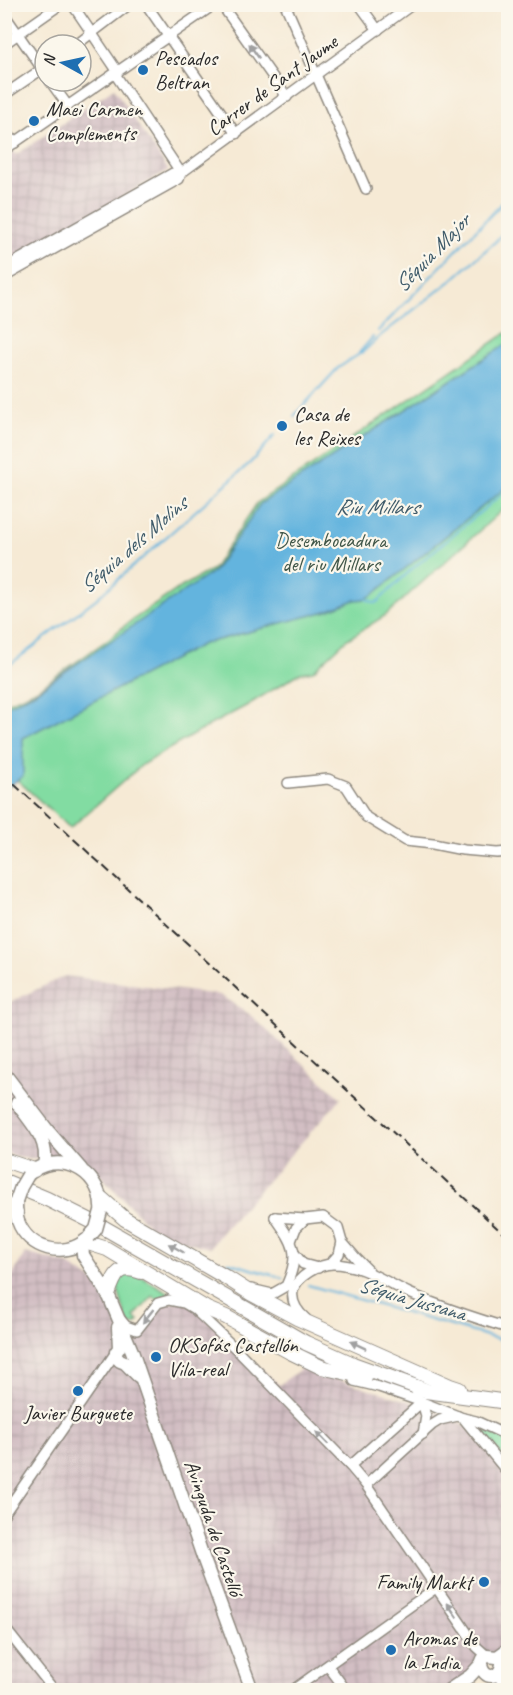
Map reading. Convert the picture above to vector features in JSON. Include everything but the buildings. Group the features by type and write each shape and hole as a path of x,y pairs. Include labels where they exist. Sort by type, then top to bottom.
{"highway":[{"path":"4,1160 35,1170"},
{"path":"4,1181 47,1199 101,1227 306,1343 424,1396 508,1402"},
{"path":"101,1204 252,1294 297,1318 466,1391 477,1398"},
{"path":"85,1241 107,1249 207,1309 321,1367 413,1390 424,1396"},
{"path":"108,1294 114,1278 120,1271 128,1268 162,1282"}],"main road":[{"path":"4,1073 48,1131 90,1177 101,1204 96,1229 85,1241 60,1251 43,1247 28,1238 18,1221 12,1205 21,1187 35,1170 46,1148 42,1138 4,1087"},
{"path":"35,1170 56,1163 81,1169"},
{"name":"Avinguda de Castelló","path":"85,1241 83,1255 108,1294 118,1317 124,1355 141,1379 252,1690"},
{"name":"Avinguda de Castelló","path":"60,1251 91,1269"},
{"path":"461,1690 494,1664 508,1649"},
{"path":"449,1690 494,1664"}],"street":[{"path":"4,44 61,4"},
{"path":"72,4 91,33"},
{"path":"93,33 130,4"},
{"path":"146,4 236,134"},
{"path":"4,150 215,4"},
{"path":"221,4 286,97"},
{"path":"285,4 366,189"},
{"path":"359,4 378,30"},
{"name":"Carrer de Sant Jaume","path":"4,268 173,173 181,173 413,4"},
{"path":"4,14 33,55"},
{"path":"93,36 181,173"},
{"path":"4,95 33,77"},
{"path":"59,93 68,106"},
{"path":"4,129 15,143"},
{"name":"Carrer de Sant Jaume","path":"4,277 179,179 181,173"},
{"path":"288,783 328,779 346,786 366,817 405,841 463,850 508,852"},
{"path":"318,1268 303,1264 275,1217 305,1219 323,1217 338,1228 342,1242 373,1275"},
{"path":"291,1241 296,1228 305,1219"},
{"path":"330,1264 339,1254 342,1242"},
{"path":"227,1278 253,1290 272,1294 286,1286 291,1275 295,1254"},
{"path":"312,1324 299,1314 294,1303 293,1291 300,1279 330,1264 352,1266 409,1293 508,1328"},
{"path":"118,1317 126,1326 137,1330 158,1303 169,1300 184,1303 194,1309 237,1350 366,1485 477,1647 494,1664 506,1690"},
{"path":"4,1514 104,1372 124,1355"},
{"path":"424,1396 460,1417 476,1421 508,1436"},
{"path":"423,1434 426,1416 424,1396"},
{"path":"350,1467 424,1396"},
{"path":"366,1485 440,1420 460,1417"},
{"path":"460,1417 508,1473"},
{"path":"293,1690 437,1587"},
{"path":"4,1627 54,1690"},
{"path":"328,1666 346,1690"}],"shaded area":[{"path":"114,88 168,170 5,266 4,139 16,155"},
{"path":"65,976 220,995 249,1014 341,1098 210,1248 180,1240 151,1228 99,1174 77,1161 21,1158 5,1152 4,1005"},
{"path":"25,1253 67,1264 100,1285 134,1344 159,1305 185,1300 279,1385 302,1368 424,1406 467,1426 508,1476 508,1647 450,1690 5,1690 4,1291"}],"green space":[{"name":"Desembocadura del riu Millars","path":"508,332 508,505 386,615 346,640 313,671 300,673 143,764 70,828 5,769 4,704 36,690 128,623 178,589 213,569 257,503"},
{"path":"124,1274 138,1275 177,1297 158,1300 153,1296 134,1317 139,1321 135,1325 130,1325 117,1287"},
{"path":"478,1427 508,1441 508,1464"}],"water":[{"name":"Desembocadura del riu Millars","path":"508,343 508,486 366,599 355,600 327,611 203,644 23,738 23,776 5,789 5,707 35,692 214,571 260,504"}],"waterway":[{"name":"Séquia Major","path":"378,331 508,197"},
{"name":"Séquia dels Molins","path":"294,416 338,368 364,351 452,280 508,228"},
{"name":"Séquia dels Molins","path":"359,353 373,337"},
{"name":"Séquia dels Molins","path":"4,669 96,599 251,462 275,435"},
{"path":"366,599 376,603 412,569 508,489"},
{"name":"Séquia Jussana","path":"227,1262 283,1278"},
{"name":"Séquia Jussana","path":"308,1285 508,1342"}],"railway":[{"path":"4,775 508,1238"}],"place":[{"name":"Pescados Beltran","path":"143,70"},
{"name":"Maei Carmen Complements","path":"34,121"},
{"name":"Casa de les Reixes","path":"282,426"},
{"name":"OKSofás Castellón Vila-real","path":"156,1357"},
{"name":"Javier Burguete","path":"78,1391"},
{"name":"Family Markt","path":"484,1582"},
{"name":"Aromas de la India","path":"391,1650"}],"water label":[{"name":"Riu Millars","path":"377,507"}]}
